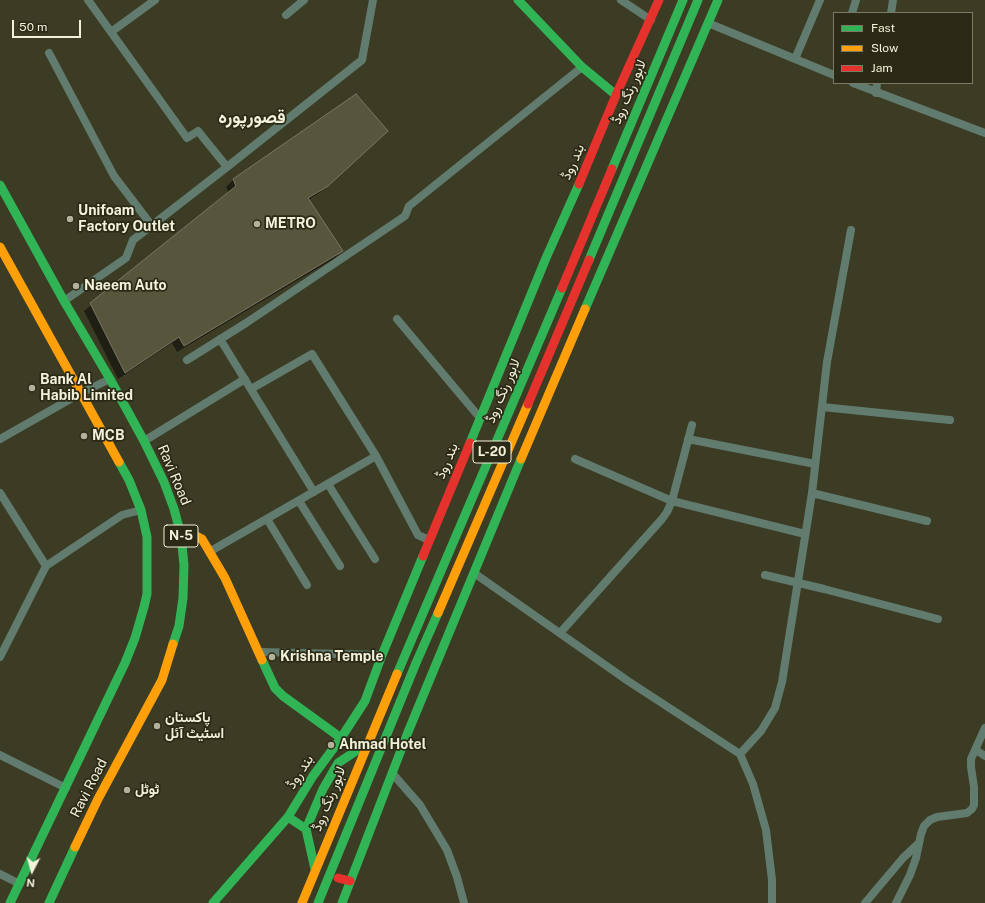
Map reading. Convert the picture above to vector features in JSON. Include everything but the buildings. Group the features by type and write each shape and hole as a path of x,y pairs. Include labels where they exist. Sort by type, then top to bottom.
{"main road":[{"path":"518,0 582,67 616,95"},
{"name":"بند روڈ","path":"213,903 288,817 313,776 341,738 365,701 428,540 546,258 589,162 616,95 659,0"},
{"name":"لاہور رنگ روڈ","path":"302,903 368,743 683,0"},
{"name":"لاہور رنگ روڈ","path":"318,903 416,663 466,550 698,0"},
{"path":"342,903 392,773 512,479 718,0"},
{"name":"Ravi Road","path":"0,185 64,301 144,440 172,502 181,535 184,565 183,598 179,626 162,680 98,799 49,903"},
{"name":"Ravi Road","path":"0,247 129,480 141,510 147,537 149,571 147,594 140,626 125,663 10,903"},
{"path":"0,267 8,262"},
{"path":"181,535 192,534 202,539 225,578 276,688 283,696 341,738"},
{"path":"316,869 306,829 323,789 338,763 368,743"},
{"path":"350,881 336,882 344,860 355,815"},
{"path":"288,817 306,829"}],"street":[{"path":"88,0 187,138 198,131 227,168"},
{"path":"111,32 155,0"},
{"path":"286,15 304,0"},
{"path":"64,301 126,258 133,240 227,168 362,60 373,0"},
{"path":"621,0 651,20"},
{"path":"795,59 820,0"},
{"path":"852,12 856,0"},
{"path":"891,12 893,0"},
{"path":"708,23 833,75"},
{"path":"49,53 114,176 152,226"},
{"path":"187,360 246,323 405,216 409,206 582,67"},
{"path":"855,84 985,133"},
{"path":"876,93 877,84"},
{"path":"740,754 762,731 775,708 782,682 812,492 827,362 851,230"},
{"path":"397,319 480,418"},
{"path":"220,340 314,492"},
{"path":"251,389 312,354 376,456 418,535 428,540"},
{"path":"0,439 81,392 110,379"},
{"path":"144,440 244,379"},
{"path":"822,406 950,420"},
{"path":"560,634 662,519 672,501 692,425"},
{"path":"688,439 815,464"},
{"path":"209,552 376,456"},
{"path":"575,459 672,501 805,534"},
{"path":"328,484 375,559"},
{"path":"812,492 927,521"},
{"path":"1,497 46,566"},
{"path":"298,501 340,566"},
{"path":"0,658 46,566 122,515 141,510"},
{"path":"267,519 307,585"},
{"path":"474,573 628,681 740,754 753,784 766,830 772,880 772,903"},
{"path":"765,575 798,582 938,619"},
{"path":"260,652 382,655"},
{"path":"896,903 910,875 924,826 930,820 947,815 967,813 972,809 974,805 974,787 971,759 985,728"},
{"path":"976,750 985,756"},
{"path":"0,755 66,788"},
{"path":"392,773 420,805 447,850 458,877 464,903"},
{"path":"865,903 903,858 920,842"},
{"path":"0,874 20,884"}],"traffic: fast":[{"path":"518,0 582,67 616,95"},
{"path":"612,169 683,0"},
{"path":"589,260 698,0"},
{"path":"585,309 718,0"},
{"path":"470,443 546,258 579,184"},
{"path":"0,185 64,301 110,379 144,441 164,482 174,509 181,535 184,565 183,598 179,626 173,644"},
{"path":"397,674 562,288"},
{"path":"342,903 408,732 521,459"},
{"path":"10,903 125,663 135,638 144,607 147,594 147,537 141,510 129,480 119,462"},
{"path":"213,903 288,817 313,776 341,738 365,701 382,655 423,556"},
{"path":"318,903 416,663 438,613"},
{"path":"262,660 275,688 283,696 341,738"},
{"path":"315,869 306,829 323,789 338,763 368,743"},
{"path":"288,817 306,829"},
{"path":"49,903 75,847"}],"traffic: slow":[{"path":"0,247 119,462"},
{"path":"521,459 585,309"},
{"path":"438,613 528,404"},
{"path":"181,535 192,534 202,539 225,578 262,660"},
{"path":"75,847 98,799 162,680 173,644"},
{"path":"302,903 397,674"}],"traffic: jam":[{"path":"579,184 616,95 659,0"},
{"path":"562,288 612,169"},
{"path":"528,404 589,260"},
{"path":"423,556 470,443"},
{"path":"338,878 350,881"}],"place":[{"name":"Unifoam Factory Outlet","path":"70,219"},
{"name":"METRO","path":"257,224"},
{"name":"Naeem Auto","path":"76,286"},
{"name":"Bank Al Habib Limited","path":"32,388"},
{"name":"MCB","path":"84,436"},
{"name":"Krishna Temple","path":"272,657"},
{"name":"پاکستان اسٹیٹ آئل","path":"157,726"},
{"name":"Ahmad Hotel","path":"331,745"},
{"name":"ٹوٹل","path":"127,790"}],"district":[{"name":"قصورپورہ","path":"252,117"}]}
